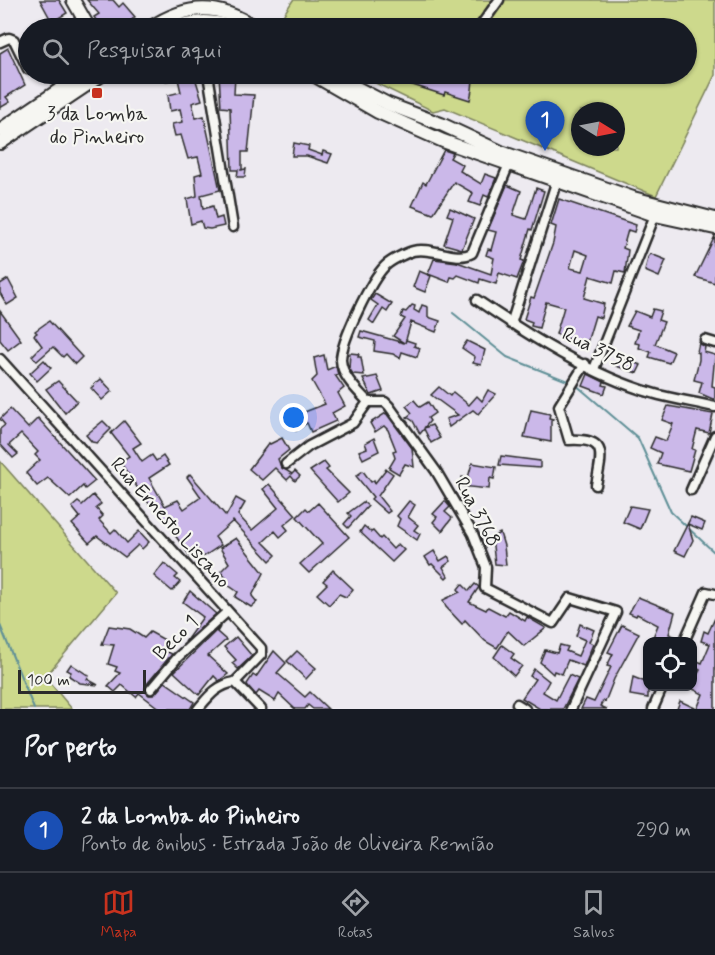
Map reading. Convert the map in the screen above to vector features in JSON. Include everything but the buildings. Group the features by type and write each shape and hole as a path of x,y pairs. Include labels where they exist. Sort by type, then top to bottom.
{"main road":[{"path":"73,0 83,18"},
{"path":"166,18 189,6 203,4 241,18"},
{"path":"0,130 68,84"},
{"path":"0,143 87,84"},
{"path":"329,84 378,112 443,141 556,183 655,215 715,228"},
{"path":"349,84 388,104 451,128 501,152 633,198 715,219"},
{"path":"425,133 432,120"},
{"path":"443,141 446,132 451,128"}],"street":[{"path":"486,18 499,0"},
{"path":"0,42 9,38 14,40 18,49"},
{"path":"210,84 233,227"},
{"path":"286,464 309,446 353,423 368,402 345,374 341,362 343,345 362,304 386,266 417,250 469,255 472,253 509,164"},
{"path":"511,324 556,183"},
{"path":"594,369 655,215"},
{"name":"Rua 3758","path":"477,300 511,324 594,369 651,393 715,407"},
{"path":"705,340 715,343"},
{"name":"Rua Ernesto Liscano","path":"0,358 262,651 235,682"},
{"path":"585,364 559,406 568,440 593,441 599,447 601,457 596,485"},
{"name":"Rua 3768","path":"368,402 385,402 389,406 436,471 481,552 486,567 485,588 553,623 570,598 616,612 571,709"},
{"path":"692,490 715,436"},
{"path":"687,637 710,593"},
{"name":"Beco 1","path":"151,690 178,657 227,612"},
{"path":"198,709 216,689 224,684 235,682 261,709"},
{"path":"653,709 661,691"}],"green space":[{"path":"293,0 715,0 715,75 656,196 445,108 433,111 378,84 697,84 697,18 281,18"},
{"path":"0,461 116,593 45,677 72,709 0,709"}],"waterway":[{"path":"453,313 507,357 570,382"},
{"path":"575,384 638,438 671,512 715,553"},
{"path":"0,625 34,709"}],"place":[{"name":"3 da Lomba do Pinheiro","path":"97,93"},
{"name":"2 da Lomba do Pinheiro","path":"545,151"}]}
